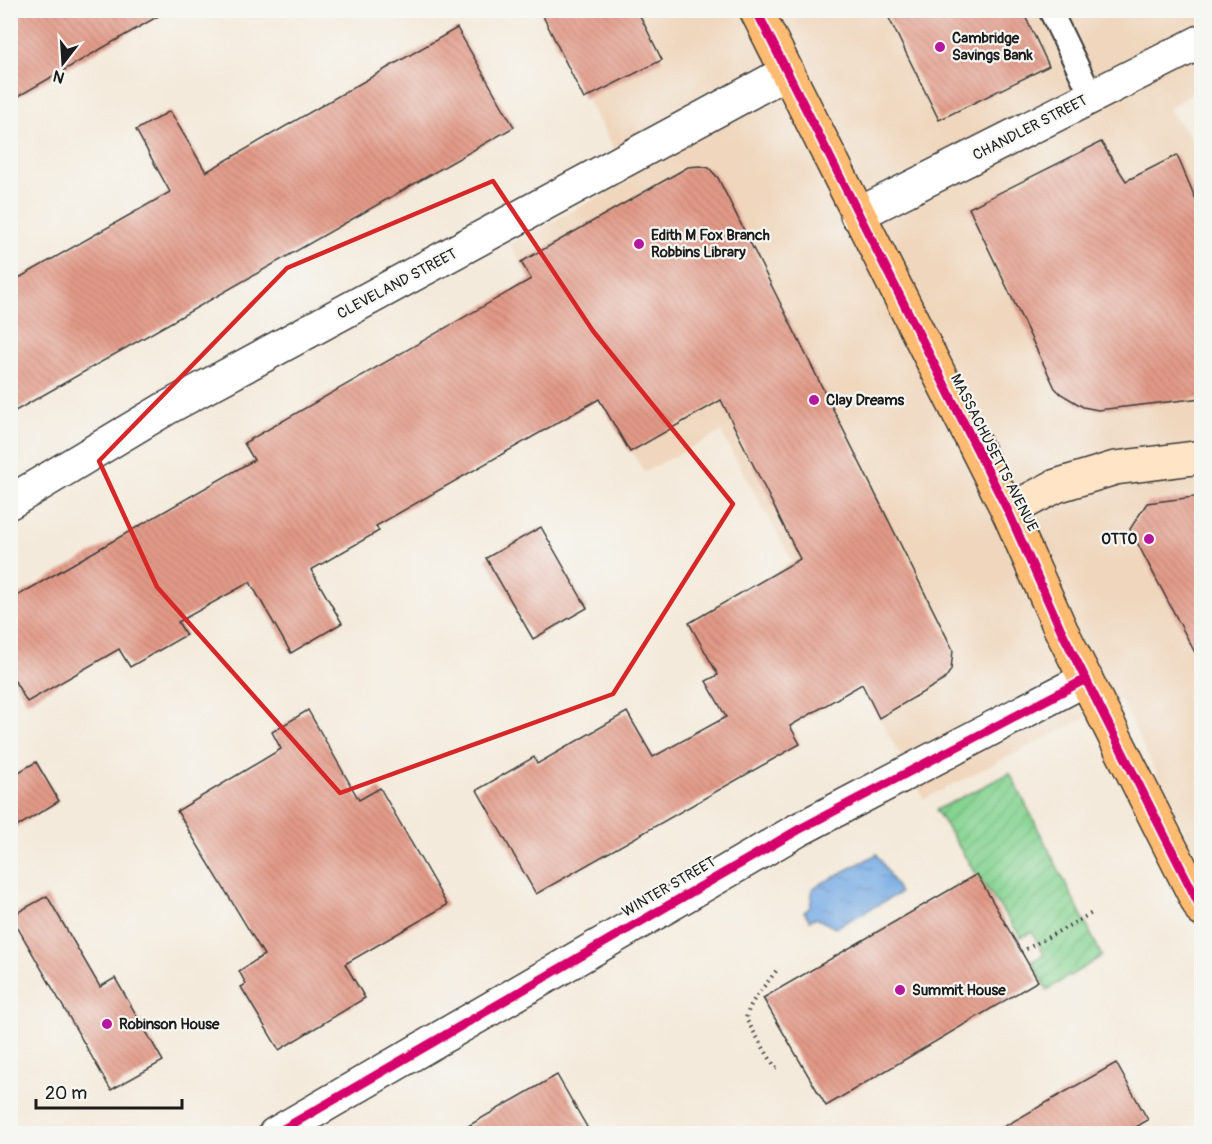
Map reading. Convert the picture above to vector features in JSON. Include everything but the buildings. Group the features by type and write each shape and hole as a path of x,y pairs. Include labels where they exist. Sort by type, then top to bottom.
{"highway":[{"name":"MASSACHUSETTS AVENUE","path":"756,10 1008,511 1061,630 1202,910"}],"main road":[{"path":"1008,511 1056,486 1115,468 1202,457"}],"street":[{"name":"CHANDLER STREET","path":"857,214 1202,41"},
{"name":"CLEVELAND STREET","path":"10,502 165,409 787,72"},
{"name":"WINTER STREET","path":"274,1134 798,830 1086,679"}],"lane":[{"path":"1050,10 1092,97"}],"path":[{"path":"1021,952 1092,913"},
{"path":"776,971 752,1000 746,1019 775,1067 781,1069"}],"highlighted area":[{"path":"493,181 593,331 733,504 613,694 340,793 157,587 99,461 287,268"}],"shaded area":[{"path":"539,11 1201,11 1201,87 1168,109 1202,151 1201,866 1121,700 924,799 721,432 644,472 510,244 631,180"}],"green space":[{"path":"1010,773 1102,956 1047,990 1032,961 1044,955 1032,932 1021,937 973,869 936,810"}],"water":[{"path":"877,854 900,893 835,928 816,918 810,920 804,912 810,907 813,888"}],"cycle path":[{"path":"756,10 1008,511 1061,630 1202,910"},
{"path":"275,1134 798,830 1086,679"}],"place":[{"name":"Cambridge Savings Bank","path":"940,47"},
{"name":"Edith M Fox Branch Robbins Library","path":"639,244"},
{"name":"Clay Dreams","path":"814,400"},
{"name":"OTTO","path":"1149,539"},
{"name":"Summit House","path":"900,990"},
{"name":"Robinson House","path":"107,1024"}]}
